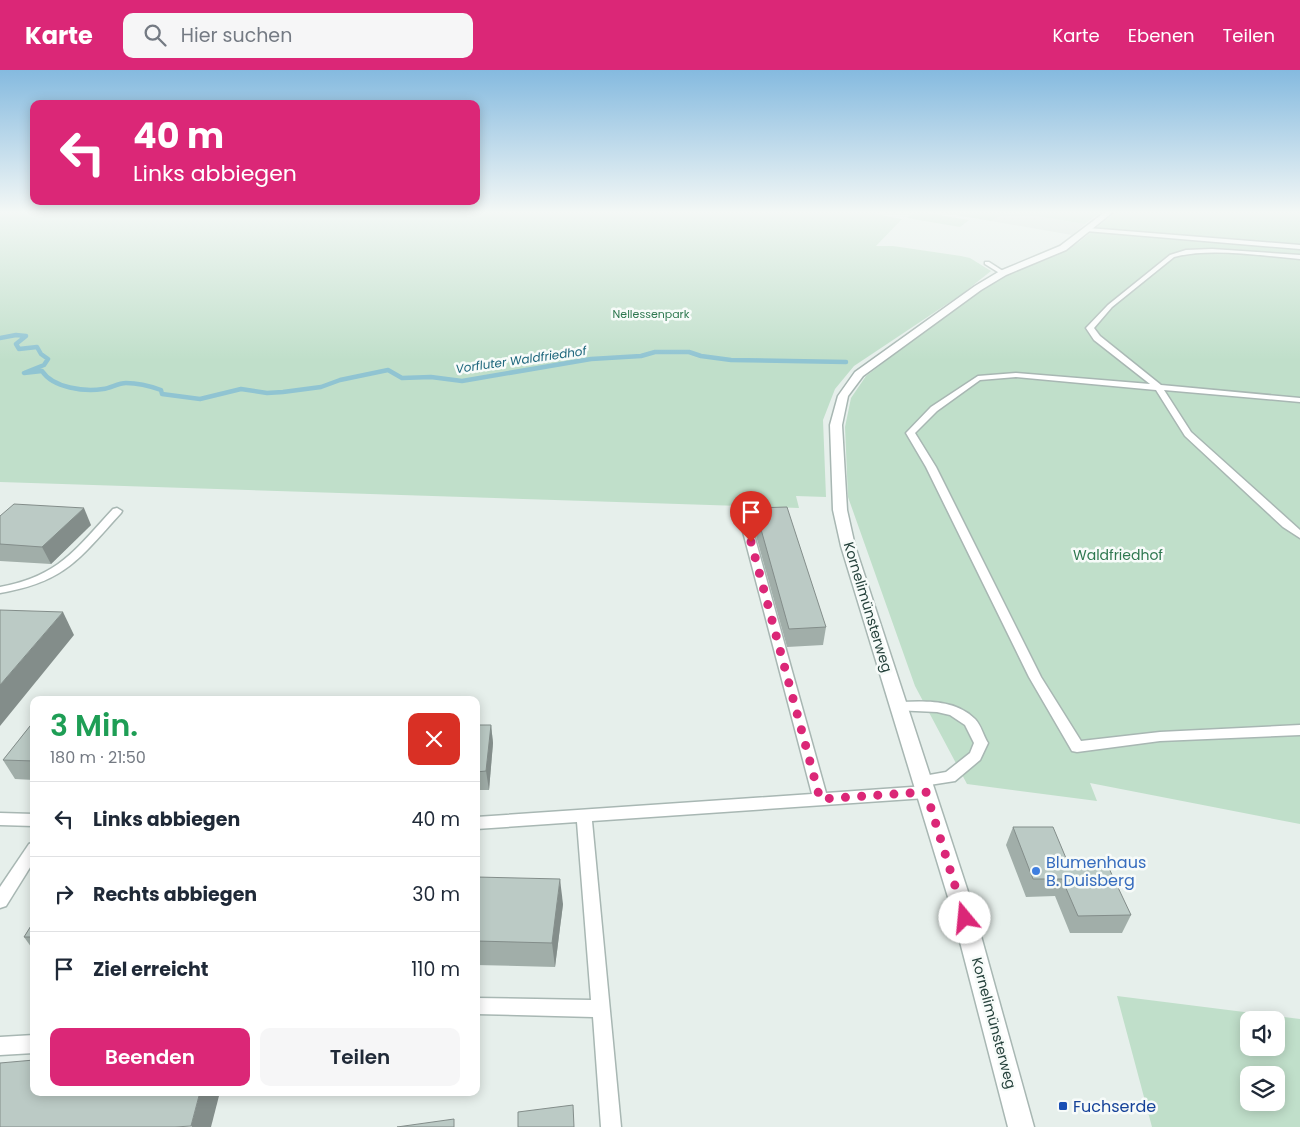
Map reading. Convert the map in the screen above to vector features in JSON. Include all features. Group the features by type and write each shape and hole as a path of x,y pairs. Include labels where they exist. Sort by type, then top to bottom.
{"street":[{"name":"Kornelimünsterweg","path":"1021,1127 980,967 848,546 840,510 836,424 843,396 859,374 978,288 1003,273 1031,261"}],"lane":[{"path":"1165,261 1110,306 1090,328 1097,338 1158,387 1188,434 1300,535"},
{"path":"987,262 1003,273"},
{"path":"1300,400 1016,375 978,378 934,408 910,433 931,468 1034,676 1077,747 1107,741 1168,736 1300,730"},
{"path":"0,590 34,582 52,574 65,564 117,511"},
{"path":"746,524 820,799"},
{"path":"480,823 820,799 924,786 950,777 975,756 981,743 970,723 952,709 928,706 899,707"},
{"path":"584,816 611,1127"},
{"path":"0,818 30,820"},
{"path":"0,901 30,854"},
{"path":"480,1006 601,1009"},
{"path":"0,1046 30,1044"}],"green space":[{"name":"Nellessenpark","path":"0,261 975,261 991,271 962,294 854,366 835,389 823,420 826,497 796,496 799,508 0,482"},
{"name":"Waldfriedhof","path":"1041,261 1300,261 1300,824 1090,783 1097,801 967,784 915,686 848,497 845,427 851,398 866,376 978,291 1005,276"},
{"path":"1117,996 1240,1011 1240,1056 1285,1056 1285,1017 1300,1019 1300,1127 1152,1127"}],"building":[{"path":"14,504 84,508 42,547 0,544 0,516"},
{"path":"787,507 826,627 789,629 755,508"},
{"path":"0,610 63,612 0,685"},
{"path":"480,725 491,725 486,771 480,772"},
{"path":"30,726 30,761 3,760"},
{"path":"1013,827 1053,827 1068,863 1106,862 1131,915 1078,916 1062,879 1033,879"},
{"path":"480,877 560,879 552,943 480,941"},
{"path":"30,927 30,937 24,937"},
{"path":"30,1060 30,1096 199,1096 191,1126 0,1127 0,1063"},
{"path":"573,1105 574,1127 518,1127 518,1112"},
{"path":"454,1119 454,1127 397,1127"}],"waterway":[{"name":"Vorfluter Waldfriedhof","path":"0,338 16,335 26,336 16,344 19,349 37,347 41,354 48,359 44,365 24,373 42,371 47,377 70,388 96,390 123,383 135,384 161,390 162,394 200,399 241,389 267,393 321,387 340,380 388,370 402,378 431,377 462,381 591,359 641,356 655,352 689,352 701,356 731,360 846,362"}],"place":[{"name":"Blumenhaus B. Duisberg","path":"1036,871"},
{"name":"Fuchserde","path":"1063,1106"}],"route":[{"path":"751,542 820,799 926,792 965,918"}]}
